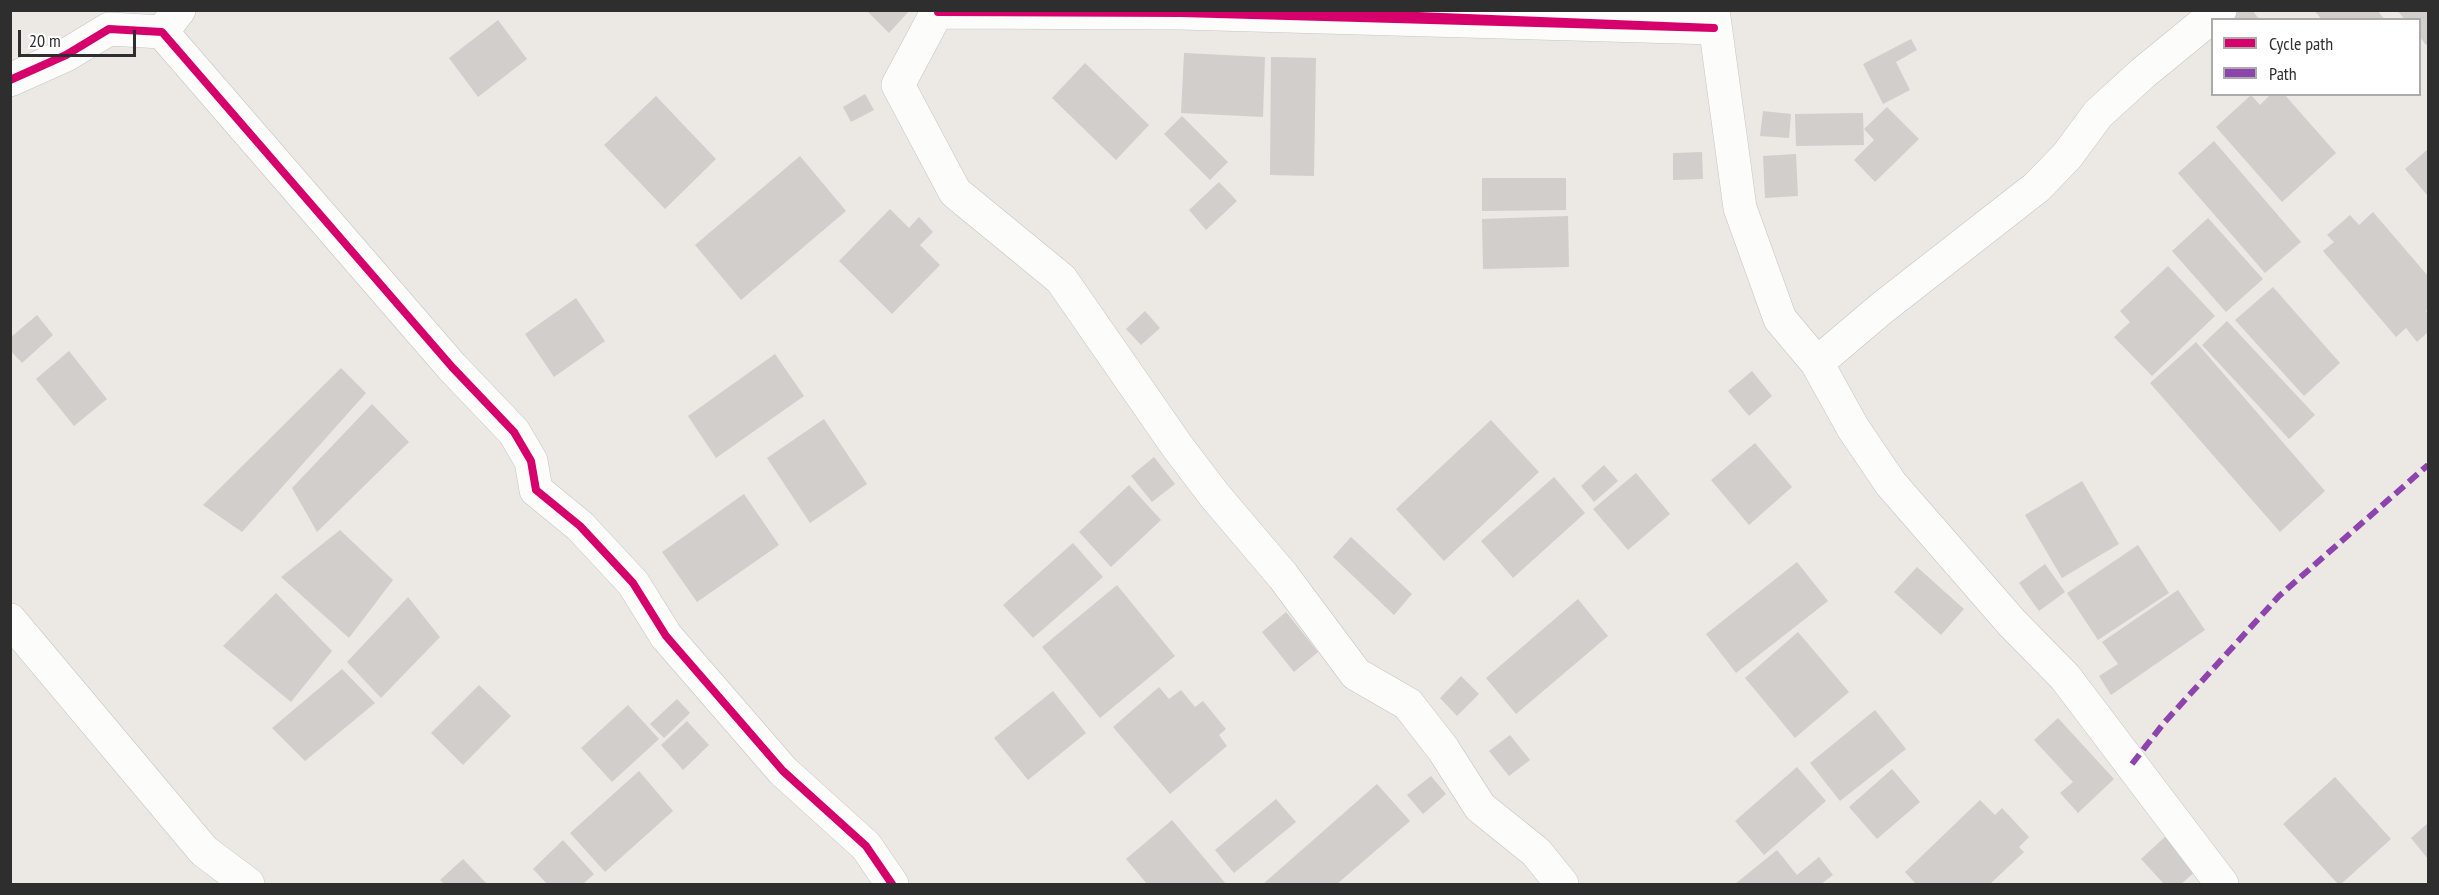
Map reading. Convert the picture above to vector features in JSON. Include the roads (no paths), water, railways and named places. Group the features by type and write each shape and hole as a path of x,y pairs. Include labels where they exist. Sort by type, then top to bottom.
{"street":[{"path":"938,11 993,10"},
{"path":"1269,10 1714,19"},
{"path":"1817,363 1882,308 2037,187 2067,156 2098,114 2143,73 2220,10"},
{"path":"938,11 1714,19"},
{"path":"938,11 898,85 955,192 1060,279 1177,446 1215,496 1283,576 1356,674 1408,704 1443,749 1480,807 1536,852 1562,885"},
{"path":"1714,19 1740,208 1780,318 1817,363 1853,428 1891,484 2012,623 2065,677 2222,885"},
{"path":"10,80 66,55 109,29 171,21 452,367 514,432 531,461 536,490 580,526 633,582 666,636 783,771 866,846 891,885"},
{"path":"10,620 204,851 248,885"}]}
